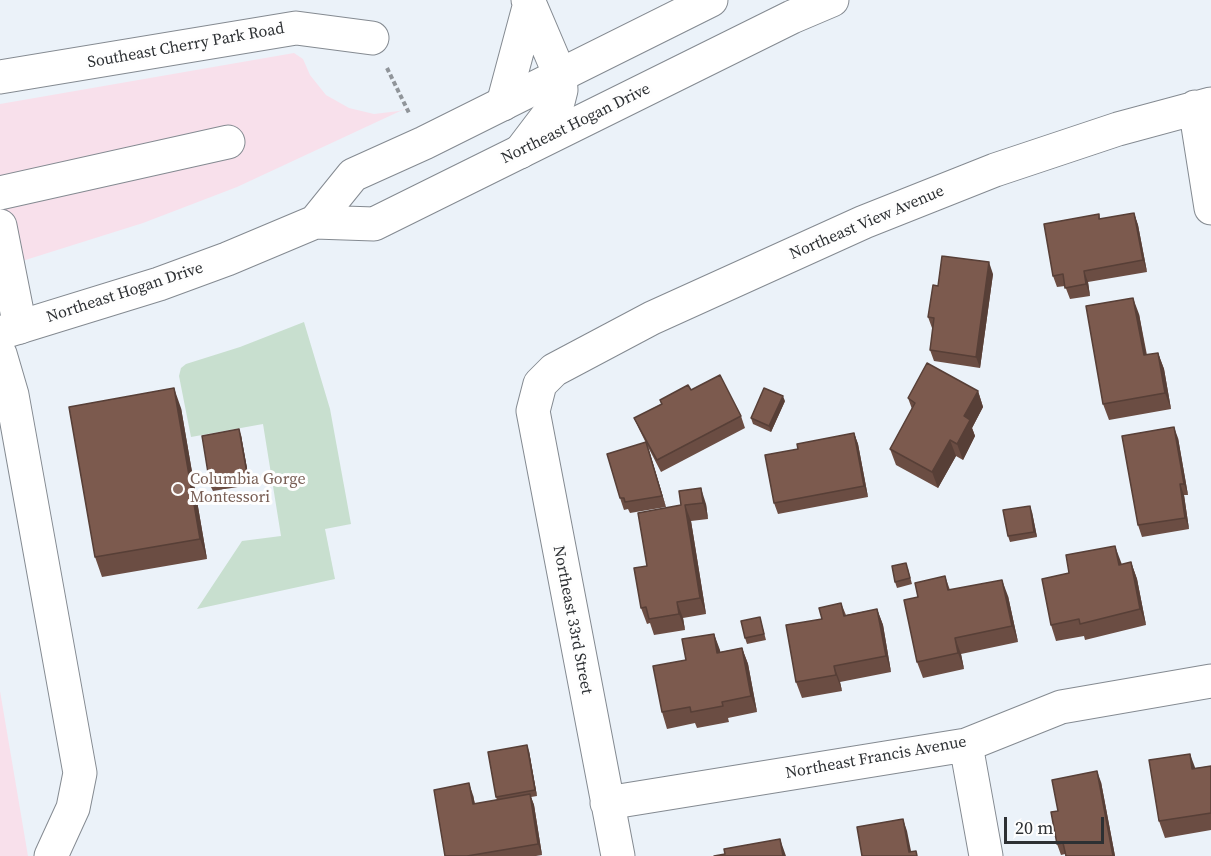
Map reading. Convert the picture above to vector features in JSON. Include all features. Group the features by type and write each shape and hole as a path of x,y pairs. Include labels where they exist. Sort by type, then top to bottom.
{"main road":[{"name":"Northeast Hogan Drive","path":"315,222 353,175 424,143 711,0"},
{"name":"Northeast Hogan Drive","path":"10,330 159,284 227,259 315,222 374,224 792,17 832,0"},
{"path":"520,152 558,102 560,75 529,4"},
{"path":"503,104 529,4"},
{"name":"Southeast Cherry Park Road","path":"0,77 296,28 372,38"},
{"path":"1203,105 1211,208"},
{"name":"Northeast View Avenue","path":"540,384 554,370 652,318 864,222 994,170 1118,129 1203,105"},
{"path":"0,193 228,142"},
{"path":"0,226 10,330"},
{"path":"0,354 12,395 80,772 73,808 51,856"},
{"name":"Northeast 33rd Street","path":"540,384 533,411 618,856"},
{"name":"Northeast Francis Avenue","path":"607,803 966,745 1061,707 1211,681"},
{"path":"966,745 986,856"}],"path":[{"path":"372,38 424,143"}],"shaded area":[{"path":"294,53 303,59 310,75 326,95 349,108 374,114 399,111 411,106 237,187 143,223 0,268 0,104"},
{"path":"0,691 28,856 0,856"}],"green space":[{"path":"304,322 330,409 351,524 325,529 335,579 197,609 242,541 281,536 263,424 191,437 179,376 181,368 186,364 240,347"}],"building":[{"path":"1134,213 1143,260 1084,271 1086,284 1065,288 1063,274 1053,276 1044,224 1099,214 1099,219"},
{"path":"942,256 989,262 976,357 930,350 934,318 928,317 933,285 938,286"},
{"path":"1133,298 1144,355 1158,353 1165,393 1103,404 1086,306"},
{"path":"927,363 978,391 964,416 970,420 957,444 950,440 932,472 890,449 915,403 908,398"},
{"path":"720,375 741,416 657,460 634,418 662,404 660,400 688,385 691,390"},
{"path":"174,388 200,539 95,557 69,407"},
{"path":"764,388 783,396 769,426 751,418"},
{"path":"1174,427 1184,484 1180,484 1185,518 1138,525 1122,436"},
{"path":"239,429 248,479 210,485 202,436"},
{"path":"854,433 864,486 774,503 765,455 798,449 797,444"},
{"path":"646,442 662,496 625,502 624,498 620,498 607,454"},
{"path":"701,488 703,503 685,505 700,598 677,602 679,614 649,619 646,607 641,608 634,568 647,566 638,513 681,505 679,491"},
{"path":"1030,506 1034,532 1008,536 1003,510"},
{"path":"1115,546 1119,565 1131,562 1140,609 1080,624 1079,619 1051,625 1042,579 1069,573 1066,555"},
{"path":"906,563 910,578 895,582 892,566"},
{"path":"945,576 948,590 1002,580 1012,626 955,638 958,653 917,662 904,600 918,597 915,583"},
{"path":"841,603 844,616 877,609 886,656 834,666 836,675 796,682 786,625 822,619 819,608"},
{"path":"760,617 764,634 745,638 741,621"},
{"path":"714,634 717,653 742,648 751,696 722,702 723,706 691,712 690,707 662,712 653,666 686,660 682,639"},
{"path":"527,745 535,790 496,797 488,752"},
{"path":"1190,754 1192,769 1211,766 1211,813 1159,821 1149,760"},
{"path":"1097,771 1113,856 1066,856 1063,843 1057,844 1051,812 1058,811 1052,780"},
{"path":"469,783 473,804 530,794 538,844 467,856 445,856 434,790"},
{"path":"903,819 909,852 916,851 917,856 862,856 857,827"},
{"path":"780,839 783,856 714,856 725,854 724,849"}],"place":[{"name":"Columbia Gorge Montessori","path":"178,489"}]}
